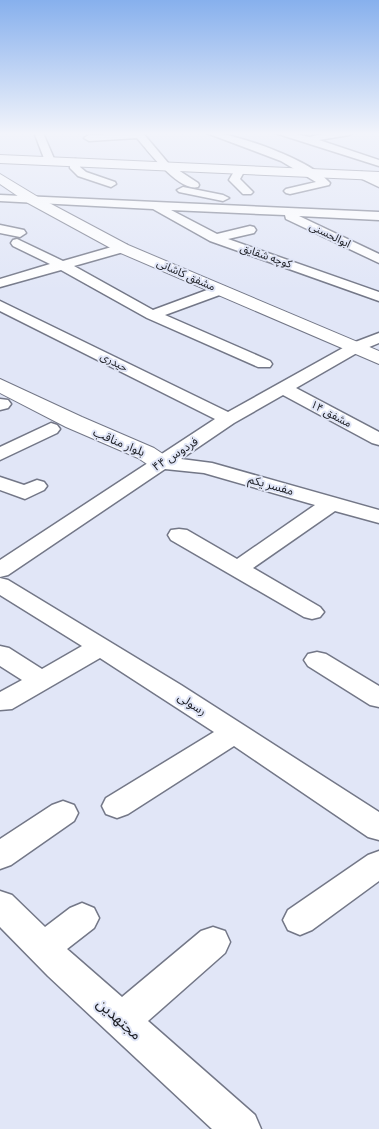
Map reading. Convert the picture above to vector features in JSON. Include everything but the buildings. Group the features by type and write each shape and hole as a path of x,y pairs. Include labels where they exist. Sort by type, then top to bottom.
{"street":[{"name":"مشفق کاشانی","path":"10,185 33,200 122,248 379,358"},
{"path":"185,185 281,212"},
{"path":"239,185 246,192"},
{"path":"318,185 290,191 374,215"},
{"path":"84,203 128,192 179,207"},
{"path":"0,198 374,215"},
{"name":"کوچه شقایق","path":"157,206 182,222 214,238 379,297"},
{"name":"ابوالحسنی","path":"281,212 379,259"},
{"path":"0,229 152,315 264,364"},
{"path":"214,238 250,230"},
{"path":"0,283 122,248"},
{"path":"366,252 379,249"},
{"path":"152,315 220,290"},
{"name":"حیدری","path":"0,305 228,419"},
{"name":"فردوس ۴۴","path":"0,570 228,419 356,347 379,338"},
{"name":"مشفق ۱۴","path":"283,388 379,439"},
{"name":"بلوار مناقب","path":"0,400 51,429 113,458 132,463 161,463"},
{"name":"بلوار مناقب","path":"0,400 74,422 146,453 161,463"},
{"path":"0,454 51,429"},
{"name":"مفسر یکم","path":"161,463 206,467 379,517"},
{"path":"0,483 25,493 37,486"},
{"path":"237,569 332,503"},
{"path":"179,535 312,612"},
{"name":"رسولی","path":"0,585 235,732 379,828"},
{"path":"3,702 100,647"},
{"path":"0,654 41,680"},
{"path":"317,660 379,698"},
{"path":"117,806 235,732"},
{"path":"0,856 62,813"},
{"path":"300,920 379,864"},
{"name":"مجتهدین","path":"0,906 121,1021 241,1129"},
{"path":"43,948 82,918"},
{"path":"121,1021 212,942"}]}
